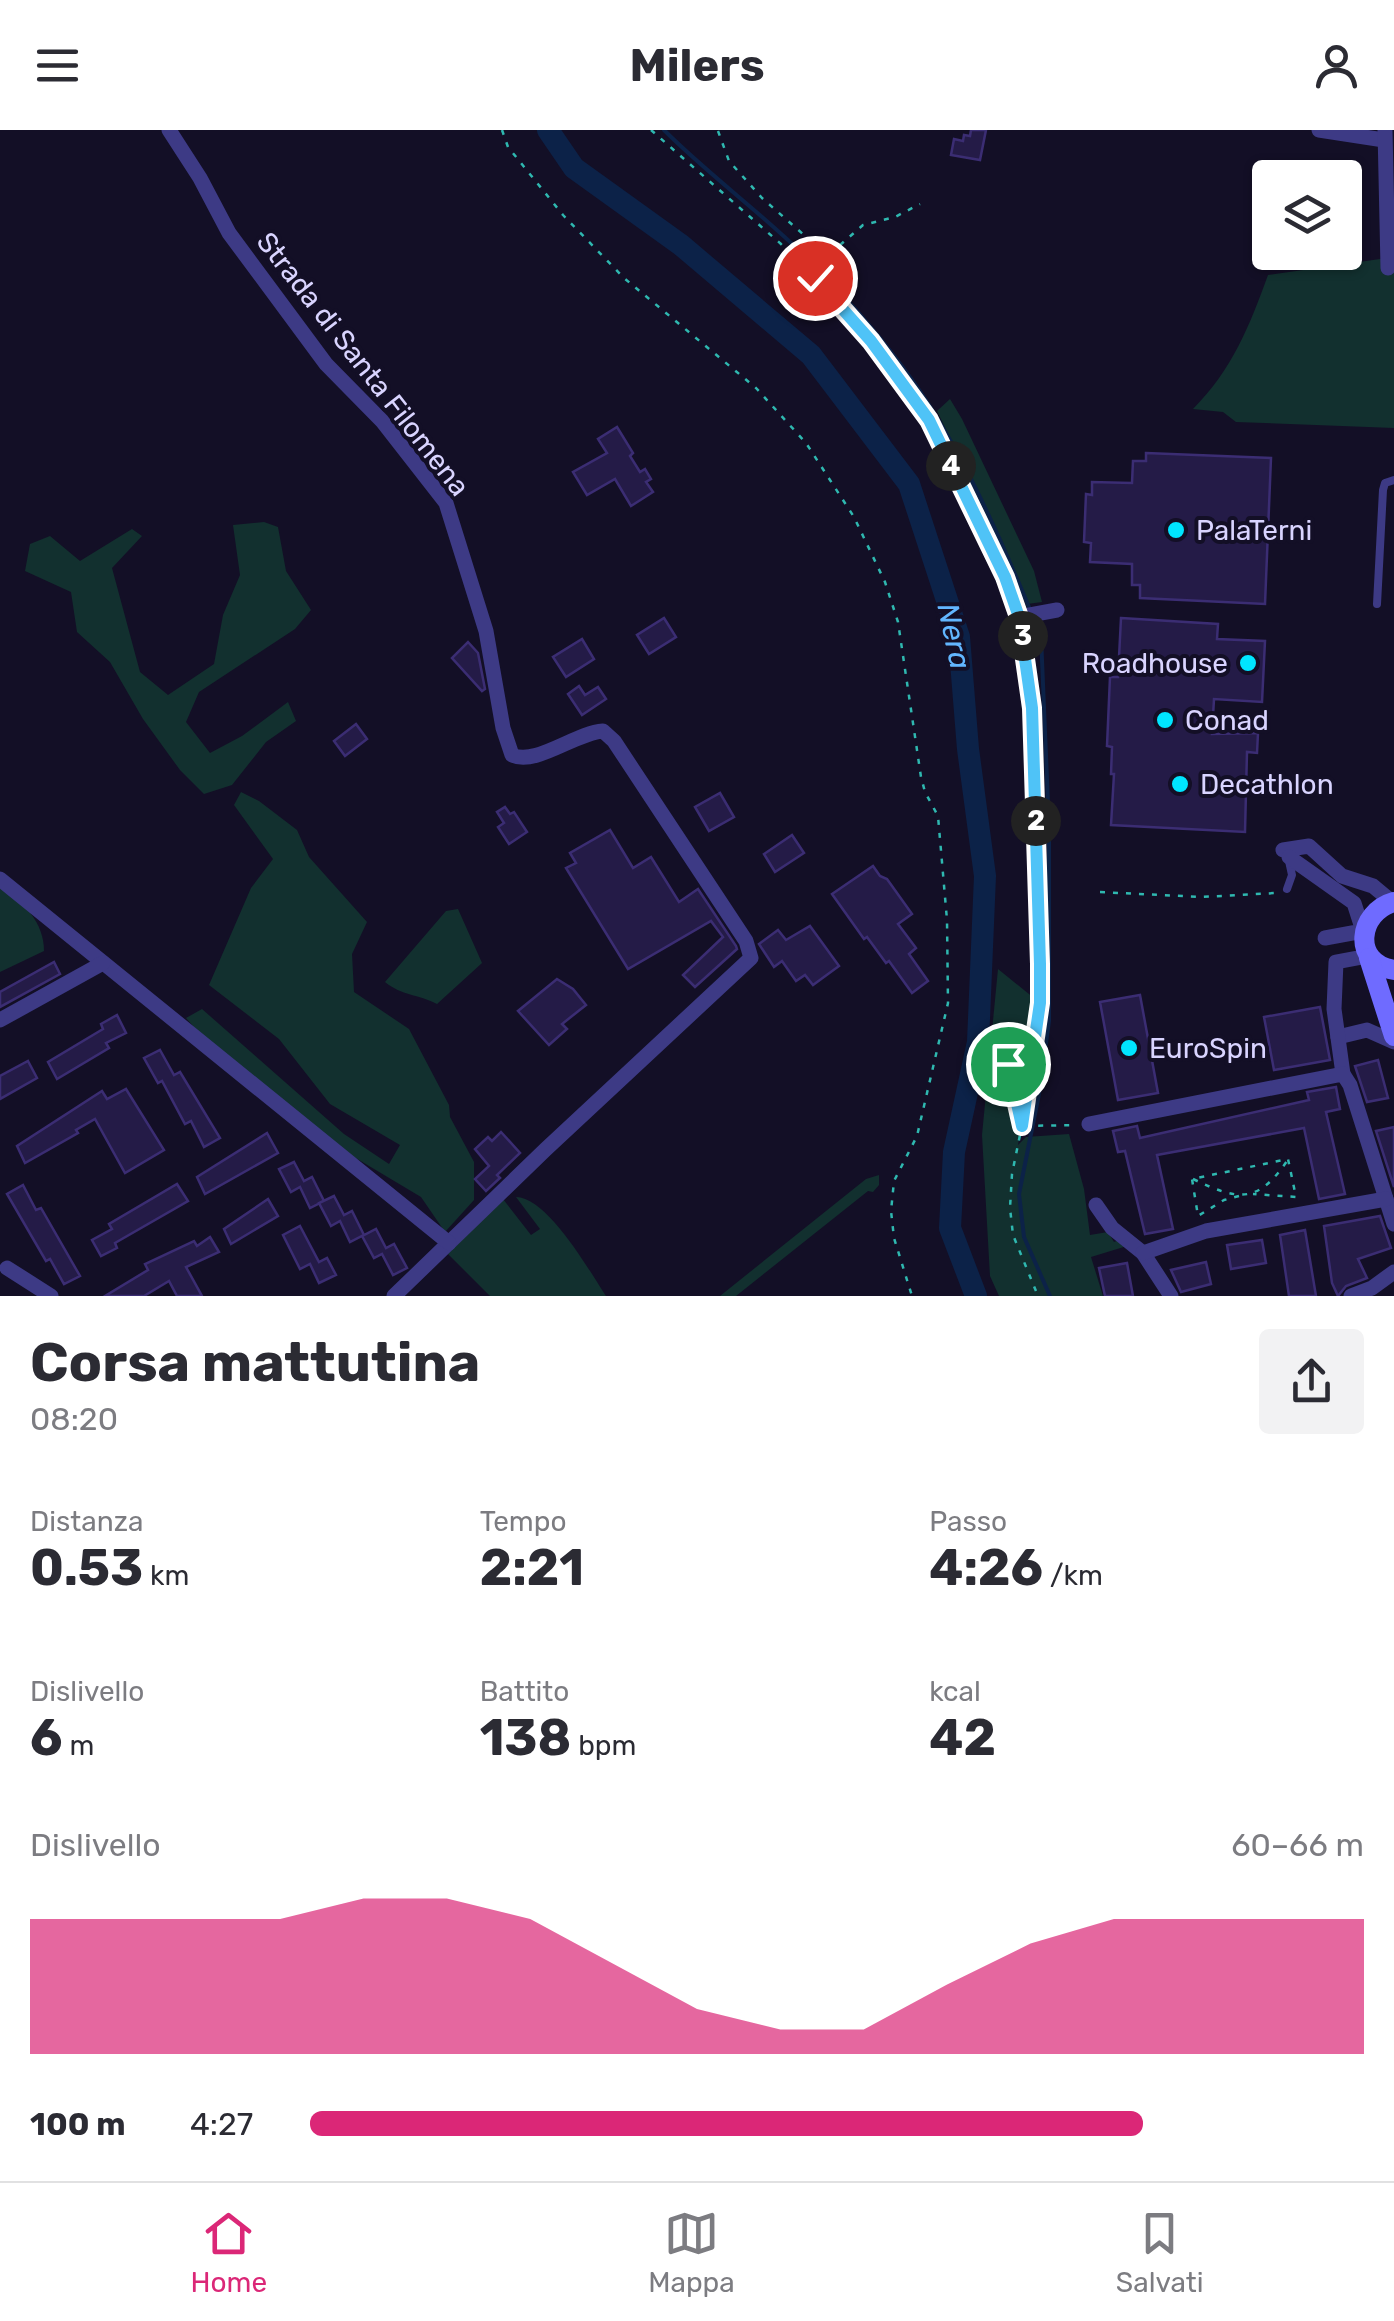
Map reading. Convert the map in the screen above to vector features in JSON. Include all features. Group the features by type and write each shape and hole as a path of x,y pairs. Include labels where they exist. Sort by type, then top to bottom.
{"main road":[{"path":"1393,901 1369,918 1363,931 1394,1039"},
{"path":"1368,956 1376,964 1394,970"}],"street":[{"name":"Strada di Santa Filomena","path":"169,130 229,233 326,364 382,421 446,503 486,631 503,728 512,755 520,759 537,755 587,732 603,732 614,741 746,941 750,958 394,1296"},
{"path":"1319,130 1385,135 1388,268"},
{"path":"1019,617 1057,610"},
{"path":"1286,853 1309,846 1342,876 1373,886 1393,901"},
{"path":"1286,853 1354,903 1363,931 1331,937 1336,962 1334,1009 1343,1074 1350,1084 1394,1224"},
{"path":"0,879 449,1243"},
{"path":"1336,962 1368,956"},
{"path":"0,1020 103,963"},
{"path":"1367,1030 1385,1004"},
{"path":"1338,1037 1367,1030 1394,1039"},
{"path":"1089,1124 1343,1074"},
{"path":"1143,1253 1206,1230 1386,1199"},
{"path":"1096,1205 1112,1228 1143,1253 1171,1296"},
{"path":"3,1266 34,1292 51,1296"},
{"path":"3,1266 13,1278 18,1296"},
{"path":"1351,1296 1372,1288 1394,1272"}],"lane":[{"path":"1377,604 1383,490 1385,483 1394,480"},
{"path":"1286,853 1292,876 1287,890"}],"path":[{"path":"502,130 508,147 538,187 587,240 669,318 756,388 806,443 854,517 885,582 898,622 924,792 938,816 950,984 917,1136 894,1181 894,1238 912,1296"},
{"path":"651,130 781,244 871,341 929,420 1005,577 1019,617 1032,708 1040,1003 1010,1208 1013,1235 1038,1296"},
{"path":"718,132 729,160 762,198 821,250 832,252 863,225 895,217 920,204"},
{"path":"1100,892 1202,898 1287,890"},
{"path":"998,1042 1025,1126"},
{"path":"1025,1126 1089,1124"},
{"path":"1192,1179 1288,1160"},
{"path":"1192,1179 1198,1216 1239,1196 1296,1198 1288,1160"},
{"path":"1253,1194 1269,1184 1288,1160"},
{"path":"1192,1179 1239,1196"}],"green space":[{"path":"1394,257 1394,428 1236,422 1223,412 1193,409 1219,379 1238,346 1268,275 1303,270 1362,270 1362,262"},
{"path":"950,399 1034,571 1042,602 1027,604 937,411"},
{"path":"264,522 278,527 286,571 311,610 295,629 199,692 186,722 210,753 242,736 288,702 296,721 266,742 232,785 204,794 180,770 143,719 110,662 77,632 71,592 25,571 30,544 50,536 80,561 132,529 142,536 112,568 140,672 168,695 214,664 223,615 240,575 233,525"},
{"path":"241,792 297,830 309,857 367,922 352,954 354,992 409,1029 474,1162 474,1200 445,1232 421,1197 349,1154 209,1044 186,1018 202,1009 344,1134 389,1164 400,1145 330,1104 279,1039 209,985 251,888 273,859 234,805"},
{"path":"0,888 31,914 41,931 44,951 0,972"},
{"path":"458,909 482,963 437,1004 385,982 446,911"},
{"path":"998,969 1040,1003 1018,1145 1026,1137 1069,1134 1084,1189 1090,1235 1108,1232 1114,1242 1132,1235 1140,1242 1091,1257 1103,1296 999,1296 990,1276 982,1135"},
{"path":"879,1175 879,1185 873,1192 868,1191 736,1296 720,1296 866,1179"},
{"path":"516,1197 528,1200 554,1221 606,1296 490,1296 448,1254 503,1199 531,1235 540,1229"}],"building":[{"path":"971,130 986,130 980,160 951,155 954,139 963,141"},
{"path":"617,427 640,472 645,469 651,479 646,482 653,492 631,506 615,479 587,495 573,472 607,453 598,439"},
{"name":"PalaTerni","path":"1146,453 1271,458 1265,604 1140,598 1140,585 1132,585 1132,564 1090,562 1091,543 1084,542 1086,494 1092,495 1092,482 1132,483 1133,461 1146,461"},
{"path":"664,618 676,637 649,654 637,635"},
{"path":"1121,618 1218,624 1217,639 1265,641 1262,702 1214,699 1212,734 1258,733 1257,753 1247,752 1245,832 1111,825 1114,774 1112,747 1107,746 1110,677 1118,677"},
{"path":"582,639 594,659 566,677 553,657"},
{"path":"468,642 478,653 485,689 482,691 452,658"},
{"path":"579,686 585,695 598,687 606,699 582,715 568,694"},
{"path":"356,724 367,739 345,756 334,741"},
{"path":"720,793 734,817 709,831 695,807"},
{"path":"505,807 510,814 514,812 527,832 509,844 498,827 504,823 497,812"},
{"path":"610,830 633,868 651,857 679,902 698,889 736,946 695,987 683,975 723,937 711,921 628,969 566,868 576,863 570,853"},
{"path":"792,835 804,853 775,872 764,854"},
{"path":"873,866 912,914 898,924 916,948 909,954 928,981 912,993 889,961 886,963 867,937 864,939 832,894"},
{"path":"810,926 839,966 813,985 805,975 796,981 782,961 774,967 759,944 778,930 786,940"},
{"path":"54,962 60,974 0,1007 0,992"},
{"path":"557,979 573,989 586,1005 562,1024 567,1029 549,1045 518,1011"},
{"name":"EuroSpin","path":"1140,995 1158,1093 1118,1100 1100,1002"},
{"path":"1320,1007 1330,1060 1274,1070 1264,1017"},
{"path":"117,1015 126,1033 106,1043 109,1048 57,1079 48,1062 103,1029 101,1024"},
{"path":"160,1050 174,1075 180,1072 220,1138 204,1147 191,1121 185,1124 162,1081 158,1083 144,1058"},
{"path":"1378,1060 1388,1098 1367,1102 1355,1066"},
{"path":"28,1061 37,1078 0,1099 0,1076"},
{"path":"1336,1087 1340,1109 1326,1112 1345,1194 1319,1199 1304,1128 1157,1155 1173,1229 1145,1234 1125,1151 1118,1152 1113,1131 1137,1126 1140,1138 1309,1100 1307,1092"},
{"path":"126,1089 164,1150 125,1173 95,1119 25,1163 17,1146 102,1091 107,1099"},
{"path":"1394,1127 1394,1187 1376,1131"},
{"path":"501,1132 520,1153 486,1191 475,1179 489,1166 475,1149"},
{"path":"267,1133 278,1153 205,1194 197,1177"},
{"path":"294,1162 304,1181 312,1177 324,1201 310,1208 300,1187 291,1192 279,1169"},
{"path":"177,1184 188,1201 115,1243 117,1248 101,1256 92,1240 112,1229 109,1224"},
{"path":"23,1185 36,1210 41,1208 80,1276 64,1284 50,1259 46,1261 7,1194"},
{"path":"334,1196 344,1215 352,1211 364,1235 376,1229 386,1248 394,1244 407,1268 393,1275 382,1254 374,1258 362,1236 350,1242 340,1221 331,1226 319,1203"},
{"path":"268,1199 278,1216 231,1244 224,1229"},
{"path":"1380,1216 1391,1248 1358,1259 1367,1278 1346,1286 1338,1296 1332,1283 1324,1226"},
{"path":"300,1226 319,1262 327,1258 336,1275 319,1283 310,1264 300,1269 283,1235"},
{"path":"1305,1230 1316,1296 1289,1296 1280,1235"},
{"path":"210,1237 219,1252 186,1267 202,1296 177,1296 169,1281 144,1296 105,1296 148,1270 145,1264 194,1241 197,1246"},
{"path":"1262,1240 1266,1263 1231,1269 1227,1245"},
{"path":"1206,1262 1211,1284 1181,1292 1171,1270"},
{"path":"1127,1263 1133,1296 1105,1296 1099,1268"}],"waterway":[{"name":"Nera","path":"548,130 574,168 681,245 811,355 909,484 959,637 968,749 985,876 978,1042 954,1152 950,1228 976,1296"},
{"path":"664,130 800,251 901,365 962,462 1031,612"},
{"path":"1034,621 1041,636 1049,827 1049,1021 1019,1194 1024,1237 1050,1296"}],"place":[{"name":"PalaTerni","path":"1176,530"},
{"name":"Roadhouse","path":"1248,663"},
{"name":"Conad","path":"1165,720"},
{"name":"Decathlon","path":"1180,784"},
{"name":"EuroSpin","path":"1129,1048"}],"route":[{"path":"815,278 871,341 929,420 1005,577 1019,617 1032,708 1040,964 1040,1003 1022,1126 1008,1064"}]}
